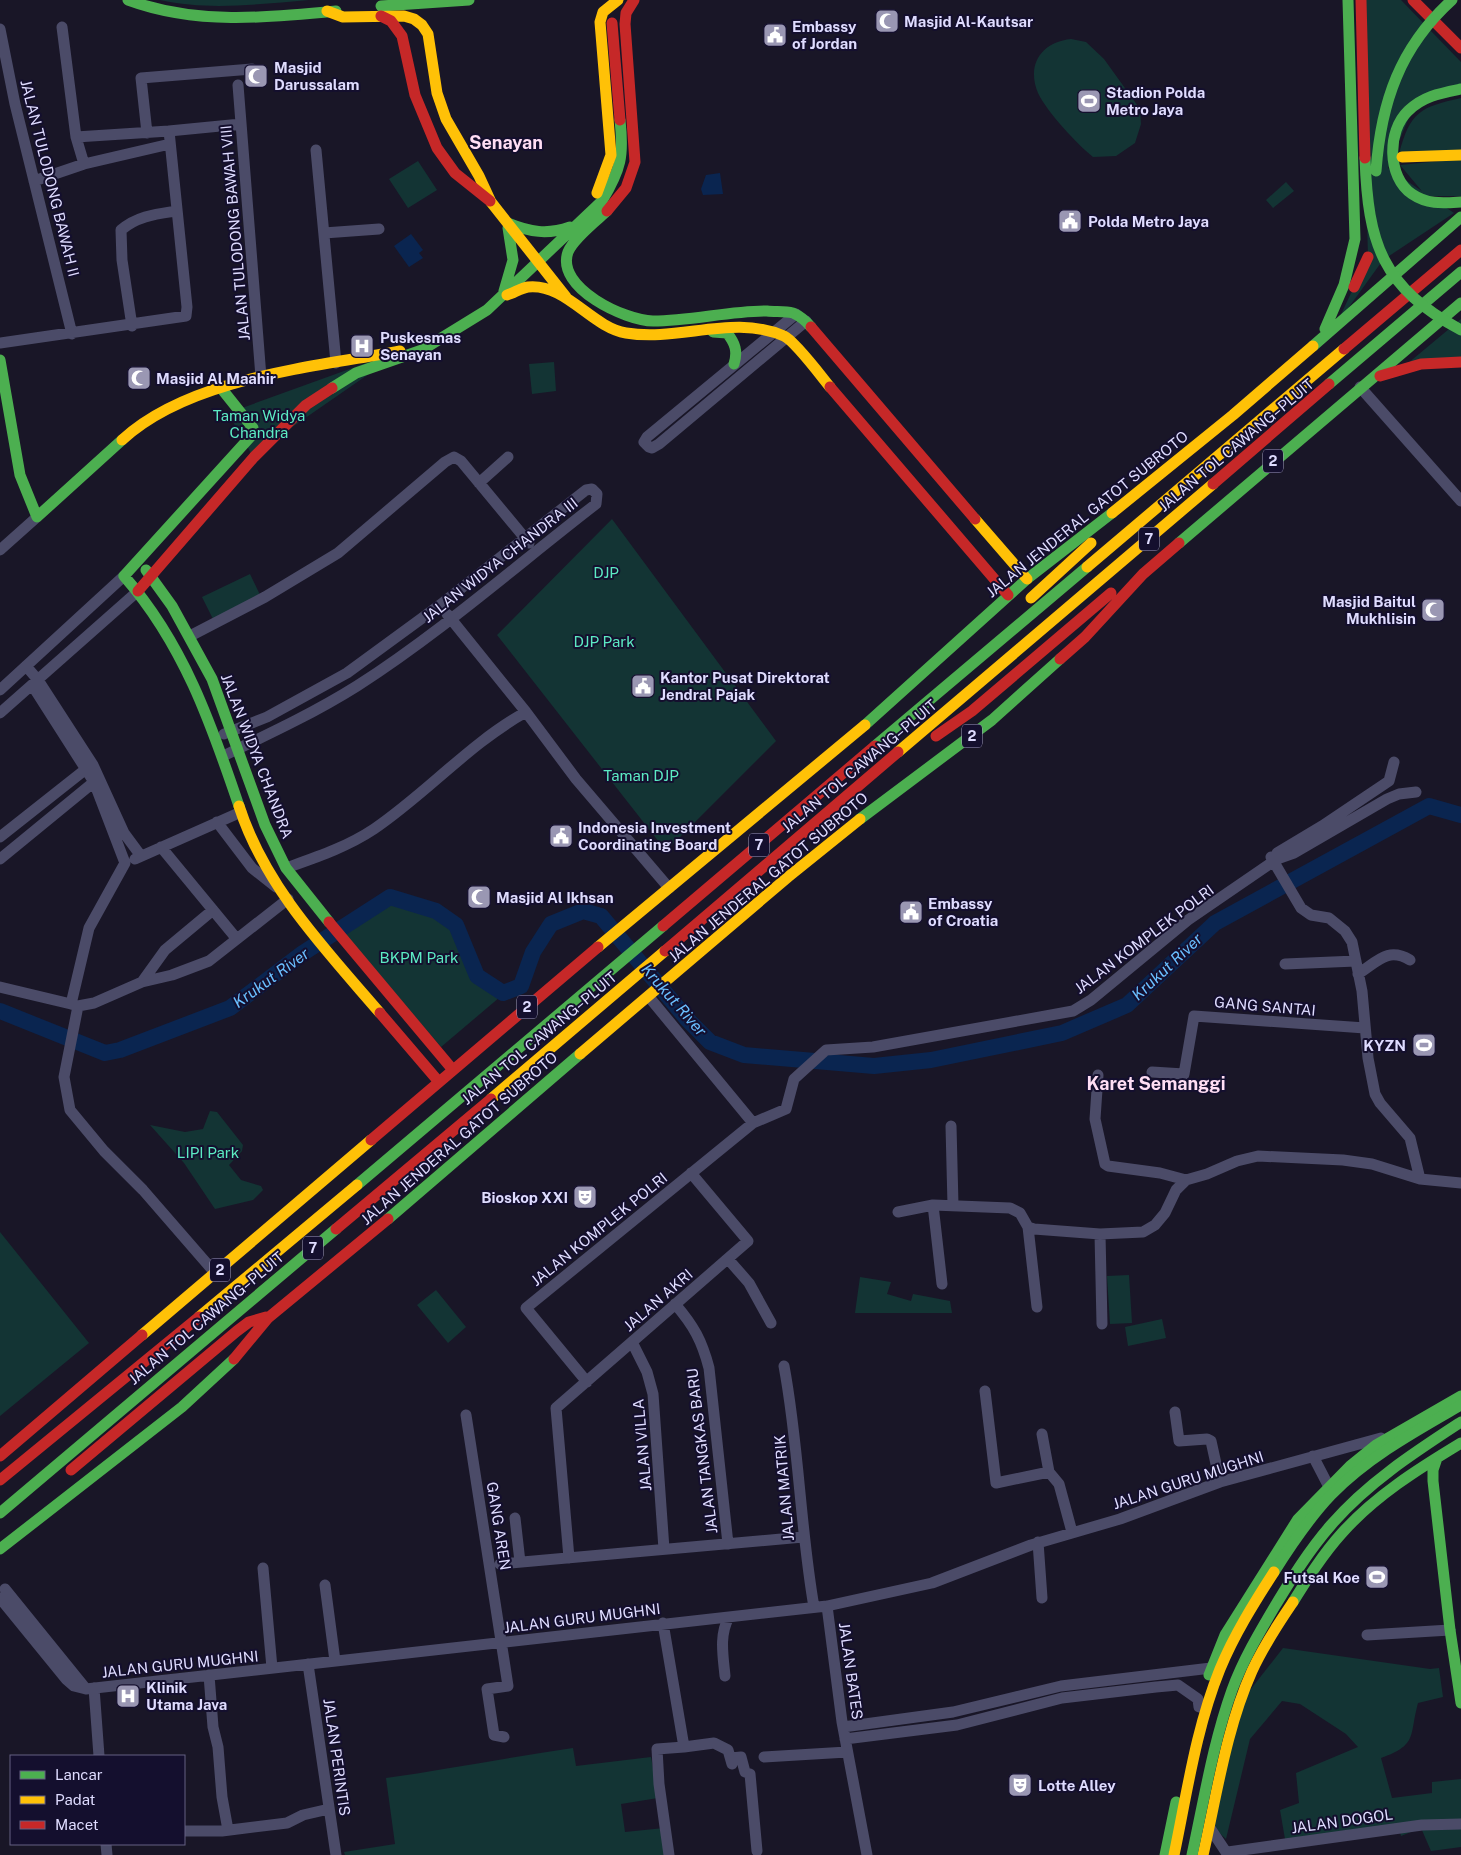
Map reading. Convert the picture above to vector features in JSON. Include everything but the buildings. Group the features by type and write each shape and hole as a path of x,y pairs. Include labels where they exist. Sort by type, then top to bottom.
{"main road":[{"path":"128,0 176,16 210,18 327,12 470,0"},
{"path":"590,212 611,155 600,22 604,12 618,0"},
{"path":"634,0 626,13 626,24 636,155 626,188 606,212 571,246 567,254 568,268 573,280 583,291 620,314 652,321 748,311 796,314 806,322 971,533 1008,595"},
{"path":"1319,340 1341,299 1351,265 1356,212 1356,153 1348,0"},
{"path":"1361,0 1366,190 1374,238 1383,260 1398,280 1423,304 1449,324 1461,330"},
{"path":"1413,0 1461,48"},
{"path":"1336,325 1368,257 1374,232 1380,128 1390,89 1410,50 1431,21 1452,0 1461,10"},
{"path":"327,12 342,17 404,16 414,19 428,34 436,93 446,119 479,176 491,202 571,304"},
{"path":"378,15 391,21 402,36 415,94 437,148 455,172 476,192 491,202"},
{"path":"606,212 624,172 612,23"},
{"path":"1461,88 1436,93 1423,98 1409,109 1398,122 1391,148 1392,161 1397,174 1407,189 1419,198 1445,205 1461,202"},
{"path":"138,591 278,432 306,405 371,362 395,351 422,350 458,329 501,297 602,202 615,179 623,150"},
{"path":"1402,157 1461,155"},
{"name":"JALAN JENDERAL GATOT SUBROTO","path":"0,1456 216,1274 453,1070 888,706 1027,578 1130,500 1461,217"},
{"path":"507,223 542,234 554,234 576,225"},
{"path":"501,297 513,268 512,239 507,223"},
{"name":"JALAN TOL CAWANG–PLUIT","path":"0,1480 248,1277 1461,250"},
{"name":"JALAN TOL CAWANG–PLUIT","path":"0,1513 268,1285 401,1176 1461,272"},
{"path":"501,297 527,288 539,287 546,289 607,328 625,333 654,335 747,327 787,337 971,533 1027,578"},
{"name":"JALAN JENDERAL GATOT SUBROTO","path":"0,1549 182,1407 230,1364 262,1323 272,1314 416,1196 543,1084 653,994 851,826 992,720 1085,637 1143,574 1461,302"},
{"path":"707,331 727,334 733,340 737,346 734,364"},
{"path":"0,360 20,475 37,517 48,505 148,418 162,410 225,386 261,377 336,363 371,362"},
{"path":"836,806 972,711 1308,424 1361,386 1386,373 1421,364 1461,362"},
{"path":"225,386 230,400 253,428 252,435 124,576 138,591 173,645 193,684 223,756 253,843 285,895 329,954 439,1082"},
{"path":"27,492 48,505"},
{"path":"930,700 967,656 1114,522 1130,500"},
{"name":"JALAN WIDYA CHANDRA","path":"138,562 152,577 190,636 212,679 265,825 286,868 405,1016 453,1070"},
{"path":"392,1028 405,1016"},
{"path":"60,1479 243,1326 272,1314"},
{"path":"1164,1855 1199,1707 1211,1668 1225,1635 1287,1534 1298,1519 1350,1466 1391,1436 1461,1396"},
{"path":"1174,1855 1205,1715 1219,1672 1234,1637 1285,1554 1312,1517 1343,1484 1379,1455 1461,1405"},
{"path":"1192,1855 1214,1752 1232,1690 1248,1652 1301,1563 1340,1515 1368,1488 1412,1454 1461,1422"},
{"path":"1203,1855 1210,1828 1218,1780 1241,1701 1256,1660 1325,1555 1342,1533 1375,1500 1410,1475 1461,1443"},
{"path":"1437,1458 1432,1474 1450,1630 1457,1659 1461,1703"},
{"path":"1410,1475 1434,1488"},
{"path":"0,1524 46,1490"},
{"path":"1287,1534 1313,1534 1323,1546 1325,1555"}],"street":[{"path":"62,27 76,137 84,164"},
{"name":"JALAN TULODONG BAWAH II","path":"0,29 15,104 72,334"},
{"path":"147,133 141,78 252,69"},
{"name":"JALAN TULODONG BAWAH VIII","path":"238,86 261,377"},
{"path":"76,137 147,133 241,124"},
{"path":"0,343 132,326 186,316 187,307 176,211 170,131"},
{"path":"34,181 84,164 170,144"},
{"path":"316,150 336,363"},
{"path":"132,326 120,241 122,230 130,223 145,216 176,211"},
{"path":"324,233 379,229"},
{"path":"796,314 647,437 644,442 646,445 652,448 659,444 806,322"},
{"path":"1361,386 1461,501"},
{"path":"190,636 265,598 338,553 449,458 454,457 461,462 535,550"},
{"path":"479,482 508,457"},
{"name":"JALAN WIDYA CHANDRA III","path":"215,738 267,718 315,693 347,673 440,605 586,490 595,491 598,497 596,504 535,550 450,619 358,686 302,719 223,756"},
{"path":"0,550 37,517"},
{"path":"0,690 124,576"},
{"path":"0,713 138,591"},
{"path":"440,605 526,712 576,779 669,888"},
{"path":"23,669 35,682 93,764 124,833 141,856"},
{"path":"35,682 94,782 125,863"},
{"path":"286,868 325,855 374,828 485,739 526,712"},
{"path":"1159,934 1273,862 1389,781 1394,762"},
{"path":"0,837 86,769"},
{"path":"0,858 94,782"},
{"name":"JALAN KOMPLEK POLRI","path":"583,1385 526,1308 753,1123 786,1109 794,1079 826,1050 889,1044 1073,1011 1091,1000 1188,920 1273,862 1387,799 1399,794 1416,792"},
{"path":"216,1274 143,1190 104,1151 70,1110 64,1077 73,1032 74,1005 89,928 125,863 241,812"},
{"path":"0,988 74,1005 103,1000 142,982 172,975 210,961 285,895 252,868 217,822"},
{"path":"161,847 236,938"},
{"path":"1273,862 1301,908 1311,915 1330,918 1345,931 1352,942 1375,1094 1380,1103 1410,1138 1420,1179"},
{"path":"142,982 165,950 213,910"},
{"path":"1358,974 1391,953 1400,954 1410,960"},
{"path":"1285,964 1356,961"},
{"path":"653,994 753,1123"},
{"name":"GANG SANTAI","path":"1152,1072 1184,1074 1194,1016 1365,1028"},
{"path":"1098,1075 1095,1119 1105,1164 1108,1166 1160,1172 1186,1180"},
{"path":"951,1126 953,1205"},
{"path":"1028,1227 1053,1232 1137,1233 1155,1225 1165,1213 1176,1190 1186,1180 1207,1174 1237,1161 1258,1156 1342,1160 1372,1164 1420,1179 1461,1183"},
{"name":"JALAN KOMPLEK POLRI","path":"691,1173 748,1240"},
{"path":"933,1204 942,1284"},
{"path":"898,1212 933,1204 1016,1209 1028,1227 1036,1307"},
{"path":"1100,1234 1102,1324"},
{"name":"JALAN AKRI","path":"583,1385 748,1240"},
{"path":"728,1259 749,1283 771,1323"},
{"name":"JALAN TANGKAS BARU","path":"675,1304 692,1324 701,1341 709,1368 728,1544"},
{"name":"JALAN VILLA","path":"632,1342 647,1372 653,1394 664,1550"},
{"name":"JALAN MATRIK","path":"784,1366 795,1445 803,1537 814,1607"},
{"path":"569,1558 556,1408 583,1385"},
{"path":"985,1391 996,1483 1049,1472"},
{"path":"1175,1412 1179,1441 1208,1439 1211,1441 1220,1482"},
{"name":"GANG AREN","path":"466,1415 508,1686 487,1689 494,1735 504,1737"},
{"path":"1042,1434 1049,1472 1059,1484 1072,1532"},
{"name":"JALAN GURU MUGHNI","path":"90,1689 827,1606 932,1583 1038,1542 1120,1519 1220,1482 1391,1436"},
{"path":"1313,1456 1329,1487"},
{"path":"515,1518 520,1562"},
{"path":"500,1564 803,1537"},
{"path":"1038,1542 1042,1598"},
{"path":"263,1568 272,1668"},
{"path":"325,1585 335,1661"},
{"path":"2,1594 27,1624 66,1680 74,1686 90,1689 99,1755"},
{"name":"JALAN BATES","path":"827,1606 845,1740 866,1855"},
{"path":"725,1676 722,1643 724,1627 729,1617"},
{"path":"663,1623 684,1747"},
{"path":"1367,1635 1450,1630"},
{"name":"JALAN PERINTIS","path":"308,1664 336,1855"},
{"path":"843,1727 953,1712 1061,1686 1211,1668"},
{"path":"1176,1672 1180,1676 1181,1681 1178,1685"},
{"path":"209,1675 213,1727 218,1747 222,1797 228,1830"},
{"path":"845,1740 957,1725 1062,1698 1178,1685 1198,1699 1199,1707"},
{"path":"953,1712 957,1725"},
{"path":"889,1720 891,1734"},
{"path":"669,1855 659,1784 657,1749 719,1744 728,1750 732,1762 741,1758 745,1772 750,1774 757,1851"},
{"path":"764,1758 847,1752"},
{"path":"185,1831 228,1830 287,1823 303,1815 329,1809"},
{"name":"JALAN DOGOL","path":"1210,1828 1228,1853 1422,1825 1461,1824"}],"green space":[{"path":"160,0 309,0 216,6"},
{"path":"1361,0 1401,0 1461,62 1461,86 1417,98 1388,168 1454,213 1383,260 1336,325 1368,257"},
{"name":"Stadion Polda Metro Jaya","path":"1071,39 1086,42 1104,59 1140,109 1141,124 1135,143 1116,156 1093,157 1063,127 1042,101 1038,93 1034,73 1039,56 1052,45"},
{"path":"1461,98 1461,151 1399,154 1408,129 1419,114 1436,105"},
{"path":"1461,159 1461,196 1426,196 1400,165"},
{"path":"418,161 437,190 408,208 389,179"},
{"path":"1286,182 1294,191 1273,208 1266,200"},
{"path":"1461,319 1461,362 1407,364"},
{"name":"Taman Widya Chandra","path":"405,349 252,455 228,413"},
{"path":"554,362 556,391 532,394 529,364"},
{"name":"DJP Park","path":"612,519 776,741 666,851 497,635"},
{"path":"250,574 261,597 214,621 202,597"},
{"name":"BKPM Park","path":"390,902 434,915 452,928 472,980 500,997 441,1047 344,933"},
{"name":"LIPI Park","path":"210,1111 217,1112 243,1145 242,1151 229,1165 241,1180 261,1186 263,1190 253,1200 215,1209 184,1163 150,1125 185,1132 203,1129"},
{"path":"0,1232 89,1343 0,1416"},
{"path":"1129,1275 1132,1323 1110,1324 1107,1276"},
{"path":"860,1277 891,1282 887,1294 911,1301 913,1294 950,1301 952,1313 855,1313"},
{"path":"436,1290 466,1327 448,1343 417,1305"},
{"path":"1162,1319 1166,1338 1128,1346 1125,1327"},
{"path":"1283,1648 1430,1669 1439,1668 1443,1697 1418,1703 1407,1744 1401,1749 1381,1758 1392,1798 1432,1793 1432,1782 1461,1779 1461,1847 1431,1851 1421,1828 1401,1836 1399,1828 1285,1839 1280,1810 1299,1803 1296,1773 1358,1747 1346,1734 1300,1704 1282,1701 1250,1739 1226,1839 1214,1828 1240,1703"},
{"path":"573,1748 576,1766 651,1757 658,1798 621,1804 625,1832 664,1828 668,1855 345,1855 344,1852 395,1844 386,1778"}],"water":[{"path":"720,173 723,194 703,195 701,189 706,175"},
{"path":"411,234 423,250 419,253 423,258 409,267 394,246"}],"waterway":[{"name":"Krukut River","path":"0,1011 105,1053 120,1050 230,1008 303,953 390,897 436,911 456,925 477,976 503,993 521,986 533,952 551,924 583,911 601,916 687,1019 710,1042 744,1055 874,1066 931,1060 1062,1033 1127,1005 1215,923 1429,806 1461,815"}],"traffic: fast":[{"path":"128,0 179,13 231,18 284,16 336,11"},
{"path":"381,6 469,0"},
{"path":"1325,329 1344,285 1355,239 1348,0"},
{"path":"1376,171 1383,122 1396,77 1419,37 1452,0"},
{"path":"1461,89 1439,94 1414,106 1401,120 1393,142 1394,166 1398,177 1412,194 1430,202 1461,202"},
{"path":"332,388 356,373 422,350 487,310 602,201 620,162 622,143 620,120"},
{"path":"1365,158 1370,215 1384,260 1413,297 1434,314 1461,330"},
{"path":"607,211 571,247 568,252 567,265 572,278 582,290 611,309 641,320 653,321 767,311 787,312 803,319 811,327"},
{"path":"1313,346 1461,217"},
{"path":"508,223 524,229 546,232 570,227"},
{"path":"504,291 513,260 508,228"},
{"path":"1329,384 1461,272"},
{"path":"1179,543 1461,303"},
{"path":"713,332 727,333 730,337 736,351 734,364"},
{"path":"0,360 20,475 37,517 122,440"},
{"path":"221,388 253,428 252,435 124,576 145,602 179,656 206,714 239,806"},
{"path":"865,725 1027,579 1112,513"},
{"path":"875,746 1087,567"},
{"path":"146,570 172,606 212,679 265,825 286,868 329,922"},
{"path":"860,819 992,720 1060,659"},
{"path":"357,1185 663,926"},
{"path":"388,1219 580,1054"},
{"path":"0,1513 336,1229"},
{"path":"0,1549 182,1407 234,1359"},
{"path":"1209,1675 1225,1635 1298,1519 1350,1466 1376,1445 1461,1396"},
{"path":"1274,1572 1308,1522 1345,1481 1393,1445 1461,1405"},
{"path":"1192,1855 1214,1751 1232,1690 1252,1647 1288,1585 1323,1535 1360,1495 1409,1457 1461,1422"},
{"path":"1293,1602 1328,1549 1368,1507 1398,1484 1461,1443"},
{"path":"1437,1458 1433,1470 1433,1481 1450,1630 1461,1703"},
{"path":"1165,1855 1176,1802"}],"traffic: slow":[{"path":"597,193 611,155 600,22 603,12 618,0"},
{"path":"327,11 343,17 404,16 414,19 422,25 428,34 437,93 446,119 479,176 491,202 566,297"},
{"path":"1402,157 1461,155"},
{"path":"507,295 528,287 542,288 566,298 601,323 626,333 646,335 726,328 765,330 789,339 830,387"},
{"path":"1112,513 1233,415 1313,346"},
{"path":"1087,567 1344,349"},
{"path":"122,440 150,419 181,402 216,389 291,370 400,351"},
{"path":"898,752 1213,484"},
{"path":"975,519 1027,579"},
{"path":"1031,598 1091,543"},
{"path":"598,947 865,725"},
{"path":"239,806 250,836 264,864 281,890 319,941 380,1013"},
{"path":"580,1054 788,877 860,819"},
{"path":"491,1099 665,951"},
{"path":"142,1335 371,1140"},
{"path":"199,1317 357,1185"},
{"path":"1174,1855 1198,1737 1212,1691 1232,1644 1274,1572"},
{"path":"1203,1855 1223,1762 1243,1693 1261,1653 1293,1602"}],"traffic: jam":[{"path":"607,211 626,188 635,162 625,24 626,13 634,0"},
{"path":"1361,0 1365,158"},
{"path":"1413,0 1461,48"},
{"path":"381,16 391,21 402,36 415,95 437,148 455,173 490,201"},
{"path":"612,23 620,120"},
{"path":"1344,349 1461,250"},
{"path":"1354,287 1368,257"},
{"path":"811,327 975,519"},
{"path":"1380,376 1421,364 1461,362"},
{"path":"1213,484 1329,384"},
{"path":"830,387 1008,595"},
{"path":"138,591 254,457 306,405 332,388"},
{"path":"1060,659 1085,637 1143,574 1179,543"},
{"path":"936,736 972,711 1111,593"},
{"path":"663,926 875,746"},
{"path":"665,951 898,752"},
{"path":"329,922 453,1070"},
{"path":"371,1140 598,947"},
{"path":"380,1013 439,1082"},
{"path":"336,1229 491,1099"},
{"path":"234,1359 268,1318 388,1219"},
{"path":"0,1480 199,1317"},
{"path":"71,1470 237,1331 249,1322 266,1317"},
{"path":"0,1456 142,1335"}],"place":[{"name":"Masjid Al-Kautsar","path":"887,21"},
{"name":"Embassy of Jordan","path":"775,35"},
{"name":"Masjid Darussalam","path":"256,76"},
{"name":"Stadion Polda Metro Jaya","path":"1089,101"},
{"name":"Polda Metro Jaya","path":"1070,221"},
{"name":"Puskesmas Senayan","path":"362,346"},
{"name":"Masjid Al Maahir","path":"139,378"},
{"name":"Masjid Baitul Mukhlisin","path":"1433,610"},
{"name":"Kantor Pusat Direktorat Jendral Pajak","path":"643,686"},
{"name":"Indonesia Investment Coordinating Board","path":"561,836"},
{"name":"Masjid Al Ikhsan","path":"479,897"},
{"name":"Embassy of Croatia","path":"911,912"},
{"name":"KYZN","path":"1424,1045"},
{"name":"Bioskop XXI","path":"585,1197"},
{"name":"Futsal Koe","path":"1377,1577"},
{"name":"Klinik Utama Java","path":"128,1696"},
{"name":"Lotte Alley","path":"1020,1785"}],"district":[{"name":"Senayan","path":"506,142"},
{"name":"Karet Semanggi","path":"1156,1083"}],"park label":[{"name":"DJP","path":"606,572"},
{"name":"Taman DJP","path":"641,775"}]}
